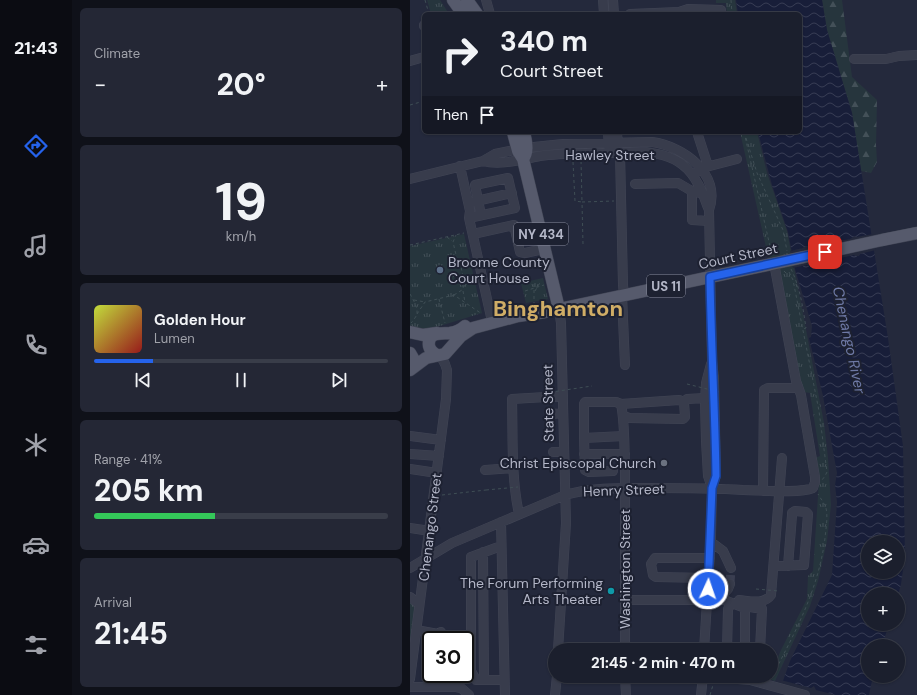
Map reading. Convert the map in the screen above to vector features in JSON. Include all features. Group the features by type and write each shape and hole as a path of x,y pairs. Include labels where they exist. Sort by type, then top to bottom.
{"main road":[{"path":"453,0 462,12"},
{"path":"467,0 476,12"},
{"name":"State Street","path":"513,134 522,152 544,249 546,282 558,309"},
{"name":"State Street","path":"522,152 524,134"},
{"name":"Court Street","path":"411,362 439,350 470,330 518,316 534,314 917,233"},
{"name":"Court Street","path":"410,332 423,335 442,330 456,332 472,322 487,316 518,316"},
{"path":"410,338 439,350 451,342 442,330"},
{"name":"US 11","path":"439,350 431,337 442,330"}],"street":[{"path":"486,0 489,12"},
{"path":"604,0 604,12"},
{"path":"614,0 614,12"},
{"path":"681,12 688,9 721,10"},
{"path":"854,59 886,59 917,55"},
{"path":"410,61 422,58"},
{"path":"609,134 613,142 615,153 621,201 625,365"},
{"path":"613,142 616,134"},
{"path":"697,134 705,168"},
{"name":"Hawley Street","path":"410,179 457,166 483,161 499,163 522,152 558,144 648,142 669,146 690,157 705,168 711,202 708,210"},
{"name":"Hawley Street","path":"522,152 550,155 645,152 665,156 679,162 693,175 703,194 708,210 712,361"},
{"path":"693,175 705,168 737,159"},
{"path":"457,166 470,211 469,218 487,316"},
{"path":"457,166 464,210 469,218"},
{"path":"469,218 515,208 508,178 475,185 482,215"},
{"path":"635,184 678,183 692,191 703,194"},
{"path":"692,191 692,220 709,221"},
{"path":"468,203 512,193"},
{"path":"472,233 514,225 521,252 527,253 544,249"},
{"path":"783,261 796,381 801,395 816,482 813,488"},
{"name":"State Street","path":"558,309 561,323 566,523 558,643"},
{"name":"Chenango Street","path":"410,678 411,645 416,630 413,600 426,559 446,399 446,367 439,350"},
{"path":"705,643 711,542 712,488 716,476 715,428 717,396 712,361"},
{"path":"712,361 706,379 705,399 708,476 712,488"},
{"path":"763,491 764,390 768,388 799,390"},
{"path":"519,514 515,497 512,399 563,396"},
{"path":"684,402 687,399 705,399 717,396"},
{"path":"613,471 586,471 584,454 585,402 616,402 621,404 679,400 684,402"},
{"path":"624,416 629,418 683,419 685,417 684,402"},
{"name":"Washington Street","path":"621,404 624,416 625,643"},
{"path":"552,414 563,413"},
{"path":"706,428 715,428"},
{"path":"410,436 441,440"},
{"path":"584,438 624,436"},
{"path":"554,452 564,452"},
{"path":"410,454 439,456"},
{"path":"584,454 624,454"},
{"path":"625,600 724,600 735,602 763,602 768,599 771,595 774,566 782,458"},
{"path":"485,470 514,468"},
{"path":"410,470 437,473"},
{"name":"Henry Street","path":"410,568 452,543 565,495 578,491 625,488 712,488 780,491 813,488"},
{"path":"774,566 788,566 801,566 804,565 808,514 806,512 792,512 788,566"},
{"path":"501,522 505,695"},
{"path":"410,528 430,531"},
{"path":"711,542 723,551 731,568"},
{"path":"502,546 471,557 470,671 476,680 504,680"},
{"path":"482,552 484,680"},
{"path":"709,578 656,577 653,575 651,564 652,560 655,558 710,558"},
{"name":"Henry Street","path":"410,574 426,559"},
{"path":"718,600 728,589 730,584"},
{"path":"735,602 745,608 750,607 762,609 760,643"},
{"path":"727,643 728,609 735,602"},
{"path":"744,643 745,608"},
{"path":"416,630 422,631"},
{"path":"555,695 556,683"},
{"path":"625,683 626,695"},
{"path":"702,695 703,683"},
{"path":"765,683 805,695"},
{"path":"410,687 456,687 461,688 468,695"}],"path":[{"path":"425,0 428,12"},
{"path":"731,0 732,12"},
{"path":"410,105 422,102"},
{"path":"745,134 786,272 789,272 792,280 819,411 827,472 821,482"},
{"path":"745,134 757,173 783,230 783,261 797,280 805,318 806,328 802,329"},
{"path":"576,154 575,201 621,201"},
{"path":"576,154 582,202 583,244"},
{"path":"410,245 472,233"},
{"path":"453,242 456,235"},
{"path":"414,300 425,302 454,295 462,290 465,284 460,263 457,258 453,242 447,237"},
{"path":"525,291 546,282"},
{"path":"531,296 537,287 546,282"},
{"path":"534,284 534,314"},
{"path":"462,290 465,302"},
{"path":"410,294 414,300 417,314"},
{"path":"454,295 487,316"},
{"path":"439,298 442,330"},
{"path":"410,325 425,302"},
{"path":"687,384 717,396"},
{"path":"545,398 545,393 592,386"},
{"path":"434,496 518,487"},
{"path":"778,665 810,600 820,567 826,532 826,512 822,500 813,488"},
{"path":"756,589 779,590"},
{"path":"710,695 712,688"}],"green space":[{"path":"427,0 440,0 448,12 430,12"},
{"path":"716,0 735,0 737,12 727,12 726,3 716,3"},
{"path":"822,0 842,0 852,77 877,100 877,162 871,173 861,171 852,113 827,30"},
{"path":"740,134 757,134 767,173 787,231 824,423 828,458 831,505 827,541 818,581 810,606 778,675 778,657 807,599 808,576 813,571 819,481 815,458 820,456 810,393 804,392 802,384 793,384 774,271 768,256"},
{"path":"464,234 482,313 430,329 422,330 410,328 410,246"},
{"path":"543,278 548,299 526,303 521,283"},
{"path":"410,602 417,605 410,645"}],"water":[{"name":"Chenango River","path":"736,0 822,0 827,30 852,113 888,338 903,446 905,535 861,535 861,579 902,579 900,587 861,587 861,631 887,631 884,639 861,639 861,683 872,683 869,695 778,695 790,661 832,575 837,502 835,485 837,473 823,396 809,338 811,337 812,326 795,269 788,232 772,185 759,134 802,134 802,12 738,12"}],"pier":[{"path":"873,234 876,250 860,254 859,256 854,255 836,259 835,261 831,262 830,260 808,266 793,268 790,251 831,241 833,242 850,239 855,236"},
{"path":"781,680 811,688 814,686 816,690 836,695 776,695"}],"tunnel":[{"path":"730,584 731,568"}],"place":[{"name":"Broome County Court House","path":"440,270"},
{"name":"Christ Episcopal Church","path":"664,463"},
{"name":"The Forum Performing Arts Theater","path":"611,591"}],"district":[{"name":"Binghamton","path":"558,308"}],"route":[{"path":"708,589 712,488 716,476 710,277 825,252"}]}
